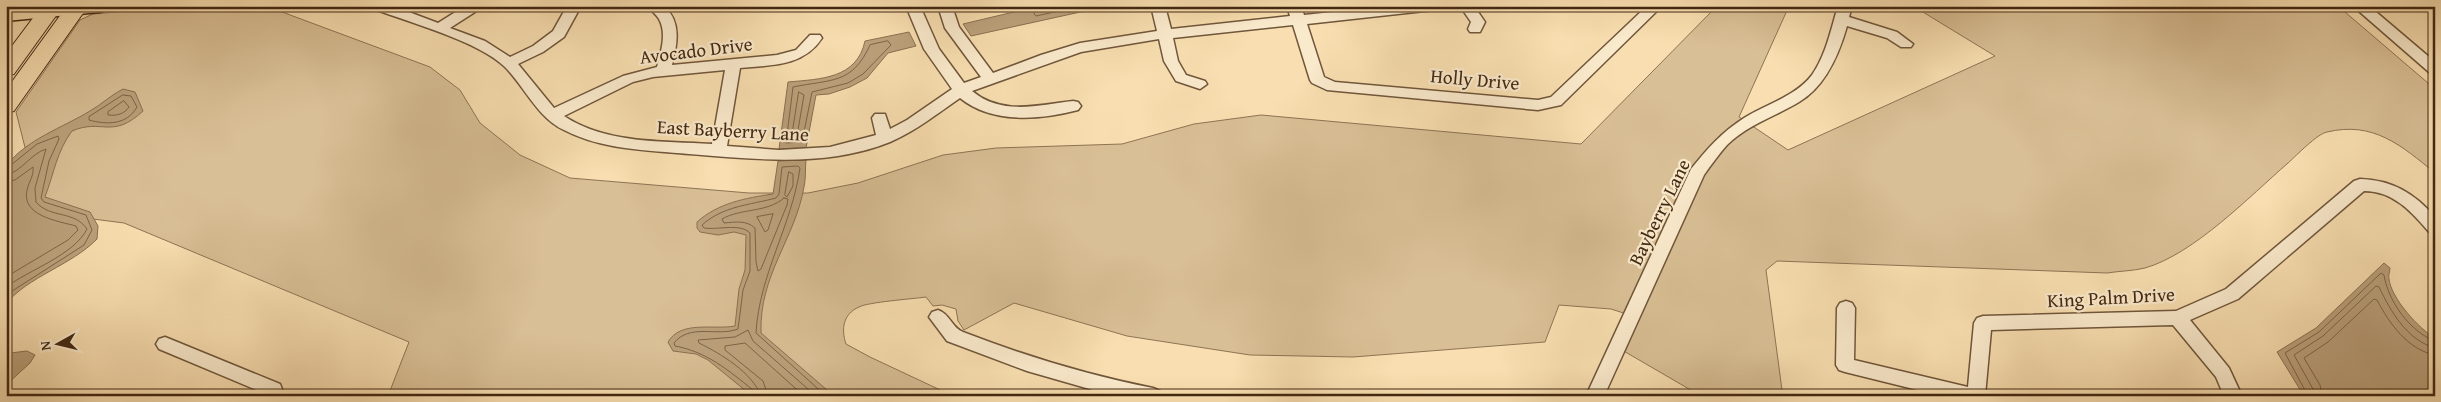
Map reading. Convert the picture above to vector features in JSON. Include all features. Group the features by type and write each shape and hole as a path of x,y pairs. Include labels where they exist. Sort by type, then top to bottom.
{"highway":[{"path":"6,106 77,7"},
{"path":"6,69 51,8"}],"main road":[{"path":"6,15 51,8 100,6"}],"street":[{"name":"East Bayberry Lane","path":"379,6 480,44 509,63 552,115 568,126 589,135 621,143 718,152 809,155 854,147 884,138 912,124 961,90 1046,58 1080,48 1164,34 1434,6"},
{"path":"509,63 538,49 559,34 574,6"},
{"path":"655,6 668,20 671,37 663,71"},
{"path":"913,6 925,40 961,90 986,109 1013,112 1073,106"},
{"path":"945,6 952,28 990,79"},
{"path":"1158,6 1171,61 1181,78 1200,84"},
{"name":"Holly Drive","path":"1294,6 1317,80 1332,87 1538,105 1556,101 1655,6"},
{"path":"1467,6 1478,22 1475,29"},
{"path":"2360,6 2435,70"},
{"path":"440,28 470,9"},
{"path":"1844,13 1892,35 1906,44"},
{"name":"Bayberry Lane","path":"1592,396 1697,174 1722,141 1750,121 1796,97 1817,78 1833,49 1844,13"},
{"name":"Avocado Drive","path":"552,115 628,78 663,71 733,66 778,60 801,53 815,38"},
{"path":"718,152 733,66"},
{"path":"880,118 884,138"},
{"name":"King Palm Drive","path":"1975,396 1982,323 2178,318 2232,294 2360,185 2375,184 2398,192 2435,228"},
{"path":"1846,308 1845,365 1975,396"},
{"path":"938,317 953,336 1034,366 1098,385 1154,396"},
{"path":"2178,318 2223,373 2233,396"},
{"path":"165,344 273,389 266,396"}],"shaded area":[{"path":"183,6 266,6 430,67 460,90 480,123 520,155 570,178 749,193 808,193 858,183 943,155 996,148 1122,144 1194,124 1261,115 1581,144 1717,6 1789,6 1739,117 1788,150 1995,56 1913,6 2338,6 2435,89 2435,173 2410,153 2386,138 2358,130 2343,129 2327,132 2313,141 2221,223 2202,237 2164,261 2136,270 2107,273 1777,261 1766,270 1782,390 1788,396 1701,396 1622,350 1636,317 1611,309 1559,305 1545,342 1353,357 1250,355 1127,336 1014,303 964,330 958,321 956,309 942,305 933,306 926,297 880,302 859,307 850,314 845,322 844,338 846,344 870,357 953,396 388,396 409,342 124,223 31,211 30,167 16,112 80,20 93,14"}],"water":[{"path":"1039,6 1095,6 1085,11 971,36 963,24"},
{"path":"909,32 916,46 888,53 867,78 850,87 829,94 816,95 806,148 779,149 788,82 836,75 854,63 861,54 865,41"},
{"path":"123,89 135,92 143,111 123,125 115,127 91,126 72,131 59,154 45,197 90,212 98,226 97,239 75,256 37,278 6,304 6,166 34,141 90,111"},
{"path":"806,160 805,184 799,206 771,275 766,293 762,312 761,333 834,396 752,396 708,360 696,354 673,351 668,342 674,335 689,328 735,326 739,289 745,270 746,235 734,232 718,235 700,232 697,228 697,222 714,210 733,202 773,194 778,161"},
{"path":"2384,263 2390,268 2389,278 2391,287 2400,304 2421,328 2435,338 2435,396 2304,396 2277,352 2316,328"},
{"path":"6,323 11,329 7,347 10,353 27,351 35,355 30,363 6,385"}]}
